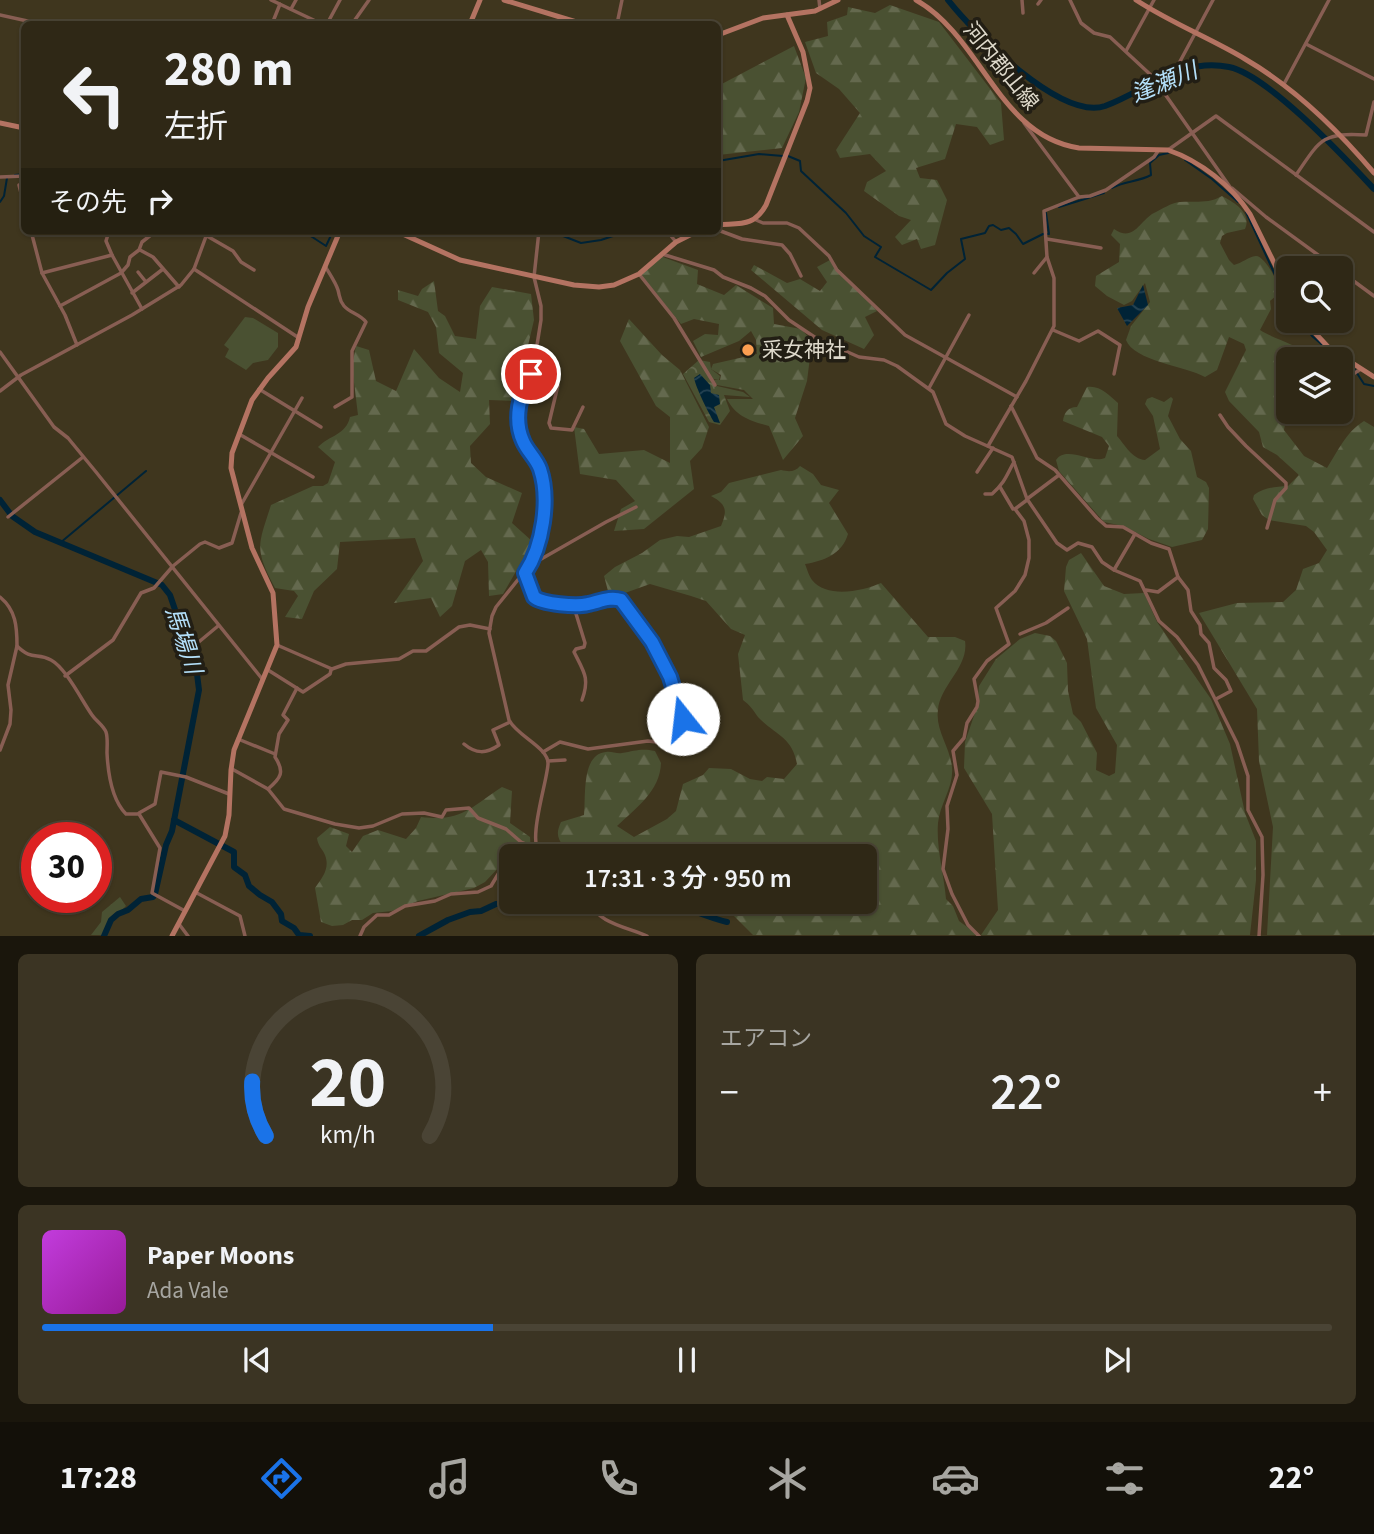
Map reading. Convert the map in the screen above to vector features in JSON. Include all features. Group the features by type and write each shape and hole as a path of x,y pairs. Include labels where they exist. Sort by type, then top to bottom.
{"street":[{"path":"271,0 313,21"},
{"path":"291,9 296,0"},
{"path":"329,21 340,0"},
{"path":"354,21 369,0"},
{"path":"471,21 480,0"},
{"path":"504,0 565,21"},
{"path":"618,21 622,0"},
{"path":"819,0 820,9"},
{"path":"721,34 763,18 820,9 838,0"},
{"name":"河内郡山線","path":"916,0 943,19 1024,122 1068,147 1168,150 1199,165 1229,188 1251,214 1276,267"},
{"path":"1022,0 1023,13"},
{"path":"1070,0 1081,23 1094,33 1110,37 1153,77 1229,188 1320,256"},
{"path":"1136,0 1246,60 1283,86 1337,134 1374,173"},
{"path":"1126,51 1154,0"},
{"path":"1153,77 1177,67 1213,0"},
{"path":"1283,86 1329,0"},
{"path":"273,21 280,4"},
{"path":"0,15 27,21"},
{"path":"756,220 766,205 810,88 803,52 788,15"},
{"path":"1306,44 1374,79"},
{"path":"1366,135 1373,105"},
{"path":"1168,150 1216,116 1374,232"},
{"path":"0,122 21,127"},
{"path":"1024,122 1079,197"},
{"path":"1296,175 1315,147 1337,134 1374,135"},
{"path":"977,472 1055,322 1054,278 1047,257 1044,211 1112,187 1154,158 1158,149"},
{"path":"0,177 21,176"},
{"path":"19,184 21,192"},
{"path":"721,227 756,220 763,223 787,223 799,228 900,332 1017,397"},
{"path":"721,229 742,239 782,245 790,254 801,276"},
{"path":"32,235 42,273 77,345"},
{"path":"108,235 106,241 112,255 142,309"},
{"path":"60,306 121,273 142,242 151,235"},
{"path":"0,391 18,376 179,287 194,269 207,235"},
{"path":"211,235 254,270"},
{"path":"172,936 228,828 230,770 238,739 277,645 273,593 255,555 231,459 238,434 259,389 292,352 299,338 324,266 338,235"},
{"path":"410,235 434,250 460,260 534,277 599,287 626,281 639,274 676,243 691,235"},
{"path":"537,844 541,792 548,761 543,752 515,730 510,722 490,629 498,603 530,566 540,542 544,519 540,469 523,440 519,420 521,392 531,374 542,313 534,277 539,235"},
{"path":"670,235 676,243"},
{"path":"1047,239 1101,248"},
{"path":"139,250 153,257 179,287"},
{"path":"662,254 714,270 723,277 751,288 765,296 789,320 812,336 859,357 887,361 929,388 935,394 946,424 1010,455 1027,500 1060,546 1068,550 1078,542 1087,544 1094,549 1102,562 1137,579 1146,590 1159,621 1194,659 1237,743 1246,768 1249,783 1248,810 1262,836 1263,875 1259,936"},
{"path":"42,273 112,255"},
{"path":"1034,273 1047,257"},
{"path":"324,266 338,288 341,302 349,311 366,321 352,351 352,396 335,407"},
{"path":"132,293 163,269"},
{"path":"194,269 299,338"},
{"path":"138,272 146,282"},
{"path":"639,274 674,318 715,385"},
{"path":"1353,281 1374,296"},
{"path":"929,388 969,315"},
{"path":"1052,330 1079,341 1098,331 1120,345 1114,374"},
{"path":"1315,333 1329,348 1374,377"},
{"path":"0,352 54,427 70,441 263,680"},
{"path":"1353,374 1361,369"},
{"path":"531,374 552,377 558,385 549,423 551,428 572,430 583,407"},
{"path":"259,389 321,427"},
{"path":"65,676 113,640 140,594 156,586 172,568 202,543 219,548 230,545 242,508 302,398"},
{"path":"1011,406 1036,456 1059,475 1101,522 1109,527 1123,527 1151,543 1169,549 1178,578 1188,590 1191,611 1209,643 1214,668 1230,686 1231,691 1216,699"},
{"path":"1220,415 1246,446 1286,483 1286,488 1275,500 1267,528"},
{"path":"238,434 313,477"},
{"path":"8,517 83,457"},
{"path":"985,494 992,494 1000,487 1010,474 1014,462"},
{"path":"979,936 968,925 943,869 948,829 947,806 957,775 953,751 964,738 967,723 978,701 974,679 987,661 1009,644 996,608 1015,591 1027,570 1029,540 1023,519 1015,509 1059,475"},
{"path":"1000,487 1013,509"},
{"path":"530,566 606,522 636,508"},
{"path":"1114,570 1135,534"},
{"path":"525,573 538,601 584,605 618,598 621,600 652,642 670,677 683,719 680,723 659,731 668,738 665,747 648,741 584,749 560,741 543,752"},
{"path":"1146,590 1158,592 1178,578"},
{"path":"0,597 9,605 14,616 17,646 8,685 10,724 0,750"},
{"path":"573,604 585,643 584,647 574,652 587,678 582,700"},
{"path":"1020,635 1046,624 1068,608"},
{"path":"181,650 194,646 218,626"},
{"path":"277,645 332,669 346,664 399,659 412,651 426,651 459,626 490,629"},
{"path":"17,646 29,656 51,660 77,689 94,720 105,731 107,756 118,802 126,814 139,814 155,804 160,773 186,777 229,794"},
{"path":"268,670 304,692 330,674 332,669"},
{"path":"268,789 278,780 281,770 275,754 279,734 288,720 283,715 297,688"},
{"path":"464,744 476,752 487,752 499,745 492,731 510,722"},
{"path":"238,739 275,754"},
{"path":"548,761 565,760"},
{"path":"230,770 235,769 268,789 280,805 292,813 355,828 373,826 402,814 424,813 442,817 446,810 469,808 478,818 506,829 525,844"},
{"path":"139,814 159,848 152,893 185,911"},
{"path":"360,936 364,927 377,915 389,915 405,906 435,901 451,894 478,892 491,886 499,873"},
{"path":"195,891 240,916 245,936"},
{"path":"596,914 647,936"},
{"path":"178,924 188,936"}],"green space":[{"path":"890,5 939,22 1001,103 1004,140 990,145 977,127 956,124 945,159 916,168 920,178 937,180 947,200 935,245 921,249 917,239 902,245 895,237 911,220 899,216 864,191 867,182 886,171 870,154 840,158 836,150 860,113 839,89 816,73 805,42 828,36 827,22 847,15 848,7 875,13"},
{"path":"794,46 806,78 799,112 782,148 721,155 721,84"},
{"path":"1222,196 1237,205 1244,213 1247,223 1245,229 1222,236 1220,243 1229,260 1234,265 1256,256 1260,257 1276,281 1276,296 1270,301 1271,309 1260,330 1296,347 1276,347 1276,424 1285,424 1284,430 1304,456 1327,468 1343,442 1358,425 1364,421 1374,427 1374,935 1267,935 1273,827 1259,761 1257,709 1199,613 1237,603 1283,602 1296,590 1303,569 1319,563 1327,550 1306,526 1269,520 1262,515 1253,499 1254,495 1262,490 1288,486 1299,475 1277,455 1263,447 1259,432 1229,401 1225,392 1246,350 1244,344 1229,337 1217,370 1205,377 1149,358 1131,347 1126,340 1131,326 1150,302 1145,283 1132,301 1124,305 1095,286 1096,276 1119,262 1120,244 1111,235 1114,229 1121,233 1132,232 1149,216 1170,205 1217,199"},
{"path":"660,256 698,270 697,284 724,295 736,285 773,308 774,324 801,329 812,341 807,381 795,418 803,436 783,460 769,426 739,414 727,399 753,399 744,390 717,385 714,380 720,380 721,375 711,369 713,364 757,354 756,340 751,331 739,341 701,357 693,341 705,334 718,335 719,324 694,319 681,324 641,275"},
{"path":"830,260 877,311 865,317 874,335 864,349 822,330 751,270 754,265 787,283 800,279 820,291 827,282 817,267"},
{"path":"434,281 438,311 445,316 455,336 476,339 480,306 492,287 531,294 534,320 515,401 489,400 490,424 470,446 471,463 486,477 522,493 512,523 533,542 503,594 489,596 488,562 481,550 465,561 452,606 440,617 431,598 394,603 423,561 415,538 340,542 337,569 314,591 302,619 285,617 298,596 294,591 275,588 261,555 263,530 271,505 313,486 328,483 335,462 318,447 345,428 350,417 358,415 352,366 356,346 369,350 376,381 396,391 414,349 439,378 460,392 463,373 439,353 436,327 428,312 398,300 398,290 418,296 422,289"},
{"path":"245,317 253,318 278,333 278,347 268,360 253,363 246,370 225,357 229,349 224,345"},
{"path":"629,319 662,355 680,370 709,427 702,448 690,461 694,489 644,529 614,531 621,509 635,501 616,480 580,474 574,427 584,429 599,454 644,450 670,463 670,417 656,406 620,341"},
{"path":"699,360 710,362 711,369 720,376 719,380 713,379 717,386 743,392 750,397 724,395 730,411 720,425 709,422 683,374"},
{"path":"1087,387 1100,389 1118,403 1117,436 1133,454 1145,460 1160,449 1153,416 1145,404 1147,399 1152,397 1164,402 1171,397 1173,399 1168,416 1180,439 1191,451 1197,477 1206,482 1209,488 1208,529 1202,540 1172,547 1123,526 1104,522 1059,471 1056,460 1061,456 1072,454 1093,459 1105,458 1109,446 1102,437 1063,421 1067,411 1077,407"},
{"path":"800,466 813,474 821,485 839,490 829,503 848,534 837,551 819,561 805,564 812,580 827,590 845,592 881,583 928,637 955,637 965,641 963,659 944,692 938,710 939,725 951,760 952,774 939,816 938,832 946,899 953,906 959,921 978,935 753,935 733,915 877,914 877,844 562,844 559,838 561,822 584,815 589,768 592,760 606,752 655,751 661,763 660,773 652,790 617,826 634,837 676,811 683,784 703,775 709,768 731,769 750,779 762,781 767,777 784,779 797,764 787,742 764,723 743,700 738,654 745,635 731,629 706,601 650,584 625,593 608,591 604,576 660,540 677,536 689,537 721,526 724,508 711,496 721,492 729,483"},
{"path":"1081,553 1104,586 1124,594 1144,593 1157,622 1211,699 1230,744 1245,813 1256,841 1256,880 1250,935 981,935 998,910 992,814 964,768 965,742 977,707 979,686 996,659 1020,639 1035,633 1050,636 1056,641 1067,663 1068,691 1073,714 1081,722 1097,753 1096,770 1109,776 1115,773 1117,745 1096,708 1087,639 1064,591 1069,560"},
{"path":"502,787 512,791 510,823 530,837 530,844 499,844 499,867 485,882 474,888 418,901 392,911 373,913 362,920 352,920 343,925 332,926 321,922 315,888 327,864 317,838 330,827 349,834 346,846 352,852 363,836 378,830 406,839 421,817 446,817 473,807"},
{"path":"120,897 126,906 109,922 102,935 91,935 101,922 102,913 112,913 112,904"}],"water":[{"path":"1143,285 1148,305 1127,326 1117,308 1133,305"},
{"path":"700,374 710,385 711,393 719,395 720,404 714,407 720,423 714,422 697,388 694,378"}],"waterway":[{"name":"逢瀬川","path":"948,0 977,32 1019,71 1065,100 1087,107 1105,106 1164,77 1195,67 1229,67 1245,73 1305,119 1374,189"},
{"path":"1112,188 1151,175 1150,163 1159,155 1168,153"},
{"path":"721,160 759,154 783,156"},
{"path":"788,156 800,161 801,171 846,213 864,236 881,247 875,257 931,290 965,259 961,239 985,233 989,226 993,225 1001,230 1009,228 1023,244 1043,234 1049,234 1046,213"},
{"path":"1185,160 1238,202"},
{"path":"15,175 21,174"},
{"path":"0,202 4,196 7,178"},
{"path":"1059,207 1104,193"},
{"path":"1246,212 1276,277"},
{"path":"309,235 326,246 331,235"},
{"path":"561,235 581,243 614,235"},
{"path":"1310,333 1325,347"},
{"path":"1353,367 1364,384 1374,386"},
{"path":"60,543 146,471"},
{"name":"馬場川","path":"0,500 12,516 35,532 162,585 170,595 197,674 199,690 172,831 166,845 155,894 153,897 141,899 128,910 118,914 111,920 104,936"},
{"path":"174,820 234,852 234,867 245,875 249,886 272,902 281,914 282,921 294,928 299,935 310,936"},
{"path":"419,936 448,920 499,904"},
{"path":"702,914 727,922"}],"place":[{"name":"采女神社","path":"748,350"}],"route":[{"path":"531,374 521,392 519,413 523,440 540,469 542,481 544,519 537,549 525,573 534,597 543,602 584,605 614,598 621,600 652,642 670,677 683,719"}]}
